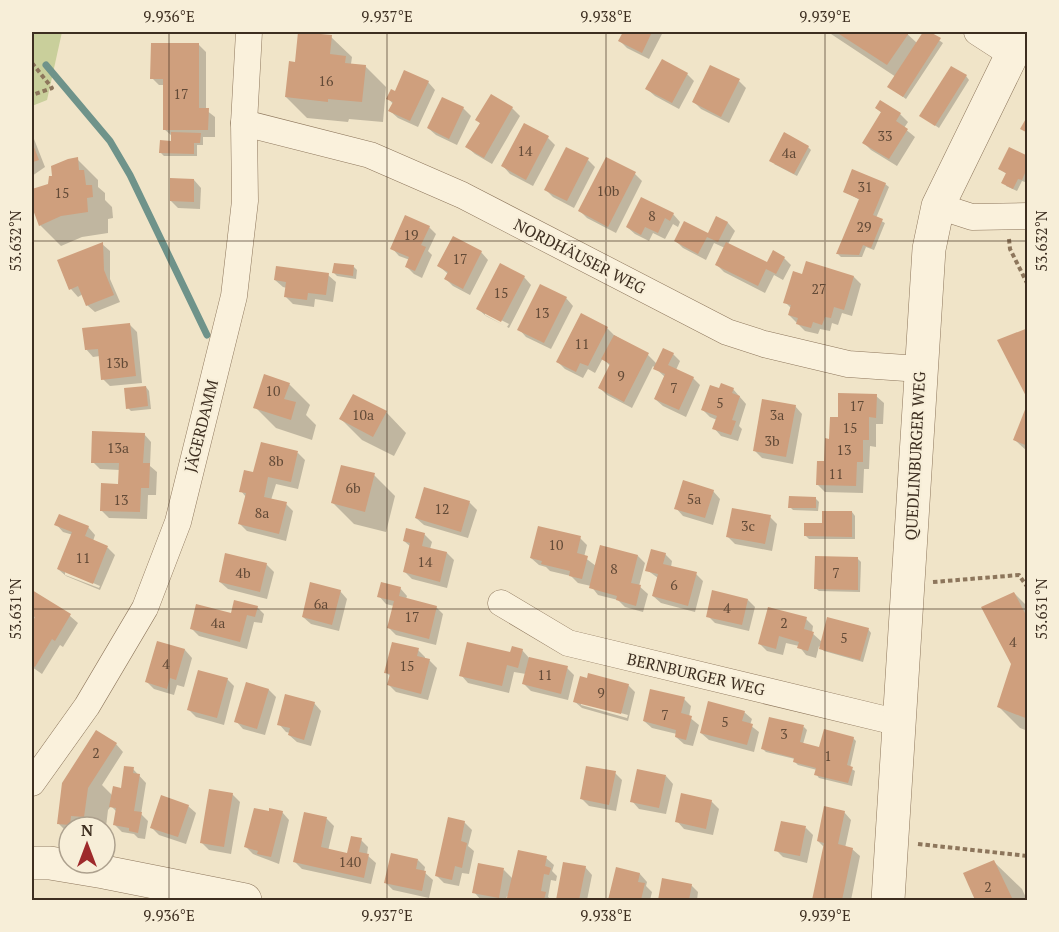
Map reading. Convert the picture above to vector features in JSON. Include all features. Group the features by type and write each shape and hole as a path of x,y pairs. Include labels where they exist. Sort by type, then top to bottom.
{"street":[{"name":"JÄGERDAMM","path":"32,783 87,706 145,608 178,522 234,296 245,201 244,123 249,32"},
{"path":"977,32 1017,43"},
{"name":"QUEDLINBURGER WEG","path":"888,900 929,249 938,206 1017,43"},
{"name":"NORDHÄUSER WEG","path":"244,123 370,155 462,195 727,332 764,344 848,364 920,369"},
{"path":"938,206 972,217 1017,217"},
{"name":"BERNBURGER WEG","path":"501,603 568,644 900,723"},
{"path":"32,863 50,863 104,872 245,900"}],"path":[{"path":"32,63 52,88 32,95"},
{"path":"1017,217 1010,249 1028,285"},
{"path":"908,584 1019,575 1028,588"},
{"path":"891,841 1028,856"}],"green space":[{"path":"32,32 62,32 47,100 32,106"}],"building":[{"path":"298,32 332,35 330,54 346,56 345,63 366,65 362,102 328,99 328,102 285,97 289,61 295,62"},
{"path":"623,32 652,32 642,53 618,41"},
{"path":"836,32 907,32 909,33 887,65"},
{"path":"923,32 930,32 941,38 903,97 887,87"},
{"path":"151,43 199,43 199,108 209,108 208,130 163,130 163,79 150,79"},
{"path":"662,59 688,73 672,103 645,89"},
{"path":"710,65 740,79 721,117 692,102"},
{"path":"951,66 967,75 935,126 919,116"},
{"path":"404,70 429,81 410,121 388,111 393,102 386,99 391,89 395,91"},
{"path":"491,94 513,107 484,158 465,147 480,123 475,120"},
{"path":"442,97 464,107 449,139 427,128"},
{"path":"880,100 901,113 896,121 908,129 889,159 862,143 881,112 875,108"},
{"path":"1028,115 1028,133 1020,129"},
{"path":"524,123 549,136 526,180 501,166"},
{"path":"171,132 201,133 200,143 194,143 194,154 159,153 160,140 171,141"},
{"path":"784,132 809,146 794,174 769,161"},
{"path":"32,142 39,160 33,162 32,165"},
{"path":"566,147 589,158 567,201 544,190"},
{"path":"1009,147 1028,156 1028,174 1025,173 1022,180 1018,179 1013,189 1001,183 1006,173 998,169"},
{"path":"78,157 79,170 84,170 86,185 92,185 93,197 87,198 88,212 61,216 39,226 32,207 32,189 48,184 49,176 52,176 51,166"},
{"path":"606,157 636,172 608,227 578,211"},
{"path":"852,169 886,183 873,215 883,219 871,248 863,245 859,255 836,254 859,199 843,192"},
{"path":"170,178 194,179 194,202 170,201"},
{"path":"641,197 674,213 670,221 665,218 658,233 645,227 641,235 626,227"},
{"path":"405,215 430,226 421,245 426,247 415,271 405,267 409,257 390,249"},
{"path":"716,216 728,222 718,242 707,237 698,254 674,241 684,221 708,233"},
{"path":"453,236 482,251 463,289 444,279 448,272 437,266"},
{"path":"103,242 104,270 114,295 86,306 78,286 69,290 57,260"},
{"path":"726,242 767,262 773,250 785,257 776,274 766,269 758,286 715,265"},
{"path":"806,261 854,276 844,310 834,307 831,318 825,317 822,325 813,322 811,328 796,324 798,318 788,315 791,305 783,303 793,271 802,274"},
{"path":"334,263 354,265 353,276 332,273"},
{"path":"500,263 525,276 501,322 476,309"},
{"path":"276,266 329,273 326,295 308,293 307,300 284,297 286,282 274,280"},
{"path":"540,284 567,297 544,343 517,330"},
{"path":"581,313 608,327 588,366 580,363 576,372 556,362"},
{"path":"130,323 136,376 101,380 98,349 85,350 82,328"},
{"path":"1028,328 1028,400 997,340"},
{"path":"614,335 649,353 624,402 598,388 610,364 601,359"},
{"path":"663,348 674,353 668,365 694,377 679,410 654,399 665,374 653,369"},
{"path":"264,374 290,383 284,399 296,402 291,420 253,408"},
{"path":"721,383 734,388 732,393 740,396 732,420 736,421 731,435 712,429 717,416 701,410 710,385 719,388"},
{"path":"146,386 148,406 126,409 124,388"},
{"path":"838,393 877,394 876,418 869,417 869,440 863,440 863,462 857,462 856,486 816,485 817,461 824,461 825,438 829,439 830,417 838,417"},
{"path":"353,394 387,411 373,437 339,419"},
{"path":"762,399 796,405 786,457 753,451"},
{"path":"1028,402 1028,446 1013,440"},
{"path":"92,431 145,433 143,463 150,463 149,488 141,488 140,512 100,511 101,483 118,484 119,463 91,463"},
{"path":"261,442 298,451 291,482 268,477 264,497 287,502 279,534 238,524 246,493 239,492 244,470 253,472"},
{"path":"341,465 375,473 365,512 331,503"},
{"path":"683,480 714,490 705,518 674,509"},
{"path":"424,487 470,501 461,532 415,518"},
{"path":"789,496 816,497 816,508 788,508"},
{"path":"732,508 771,515 765,544 726,537"},
{"path":"822,511 852,511 852,537 804,536 804,523 822,523"},
{"path":"59,514 89,526 85,536 108,546 93,584 57,569 72,532 54,525"},
{"path":"538,526 581,536 577,553 588,556 582,579 569,576 570,571 541,564 542,561 530,558"},
{"path":"406,528 425,533 422,546 447,552 440,582 403,572 410,543 403,541"},
{"path":"600,545 638,555 631,583 641,585 636,606 616,600 617,596 589,588"},
{"path":"651,549 666,553 663,564 697,572 688,606 652,596 658,574 645,571"},
{"path":"225,553 267,563 260,592 219,582"},
{"path":"815,556 858,557 858,590 814,589"},
{"path":"310,582 341,590 332,625 302,617"},
{"path":"381,582 401,587 399,596 437,606 429,639 387,628 394,601 377,597"},
{"path":"32,590 71,614 55,641 52,639 35,667 32,665 32,622 35,617 32,615"},
{"path":"712,590 748,599 742,625 706,617"},
{"path":"1014,592 1028,619 1028,719 997,707 1011,664 981,607"},
{"path":"234,600 258,606 255,617 247,615 240,642 190,629 196,604 231,613"},
{"path":"768,607 807,617 804,629 814,632 808,651 797,648 799,642 779,636 776,649 758,644"},
{"path":"827,617 869,628 860,660 819,649"},
{"path":"157,641 185,649 176,680 170,678 167,689 145,682"},
{"path":"392,642 419,648 417,656 430,659 421,694 387,685 390,674 384,673"},
{"path":"467,642 510,652 512,646 523,649 518,668 507,665 502,686 459,676"},
{"path":"529,657 568,666 561,694 522,684"},
{"path":"198,670 228,678 217,718 187,710"},
{"path":"588,673 629,684 621,714 573,702 580,676 587,678"},
{"path":"246,682 269,689 257,729 234,722"},
{"path":"650,689 685,697 681,713 692,716 686,740 675,737 676,730 643,721"},
{"path":"285,694 315,702 304,740 288,735 290,728 277,725"},
{"path":"708,701 745,711 742,721 753,724 747,745 700,733"},
{"path":"769,717 804,725 800,742 819,747 824,729 854,737 847,765 853,767 848,783 814,775 816,768 793,762 794,758 761,749"},
{"path":"96,730 117,743 88,788 84,815 58,815 62,783"},
{"path":"124,766 134,767 133,773 140,774 134,811 142,812 138,833 117,826 116,808 109,807 113,786 121,788"},
{"path":"586,766 616,771 609,805 580,799"},
{"path":"637,769 666,775 659,808 630,802"},
{"path":"209,789 233,793 224,847 200,843"},
{"path":"681,793 712,800 706,829 675,822"},
{"path":"161,795 189,805 178,837 150,828"},
{"path":"824,806 845,811 838,844 853,848 842,900 812,900 824,843 817,841"},
{"path":"254,808 283,811 271,857 257,854 258,851 244,847"},
{"path":"304,812 327,817 321,847 347,853 351,836 362,838 359,852 369,854 364,878 293,862"},
{"path":"448,817 465,821 461,841 467,843 462,868 455,866 452,880 435,876"},
{"path":"781,821 806,826 800,856 774,851"},
{"path":"518,850 547,856 545,866 551,868 549,875 544,874 541,891 546,892 544,900 507,898"},
{"path":"391,853 418,859 416,869 426,871 422,891 384,883"},
{"path":"994,860 1013,900 975,900 963,873"},
{"path":"563,862 586,866 579,900 556,900"},
{"path":"478,863 504,868 499,898 472,893"},
{"path":"616,867 640,873 638,882 645,883 641,900 608,900"},
{"path":"662,878 692,884 689,900 658,900"}],"waterway":[{"path":"46,65 110,141 130,175 207,335"}]}
